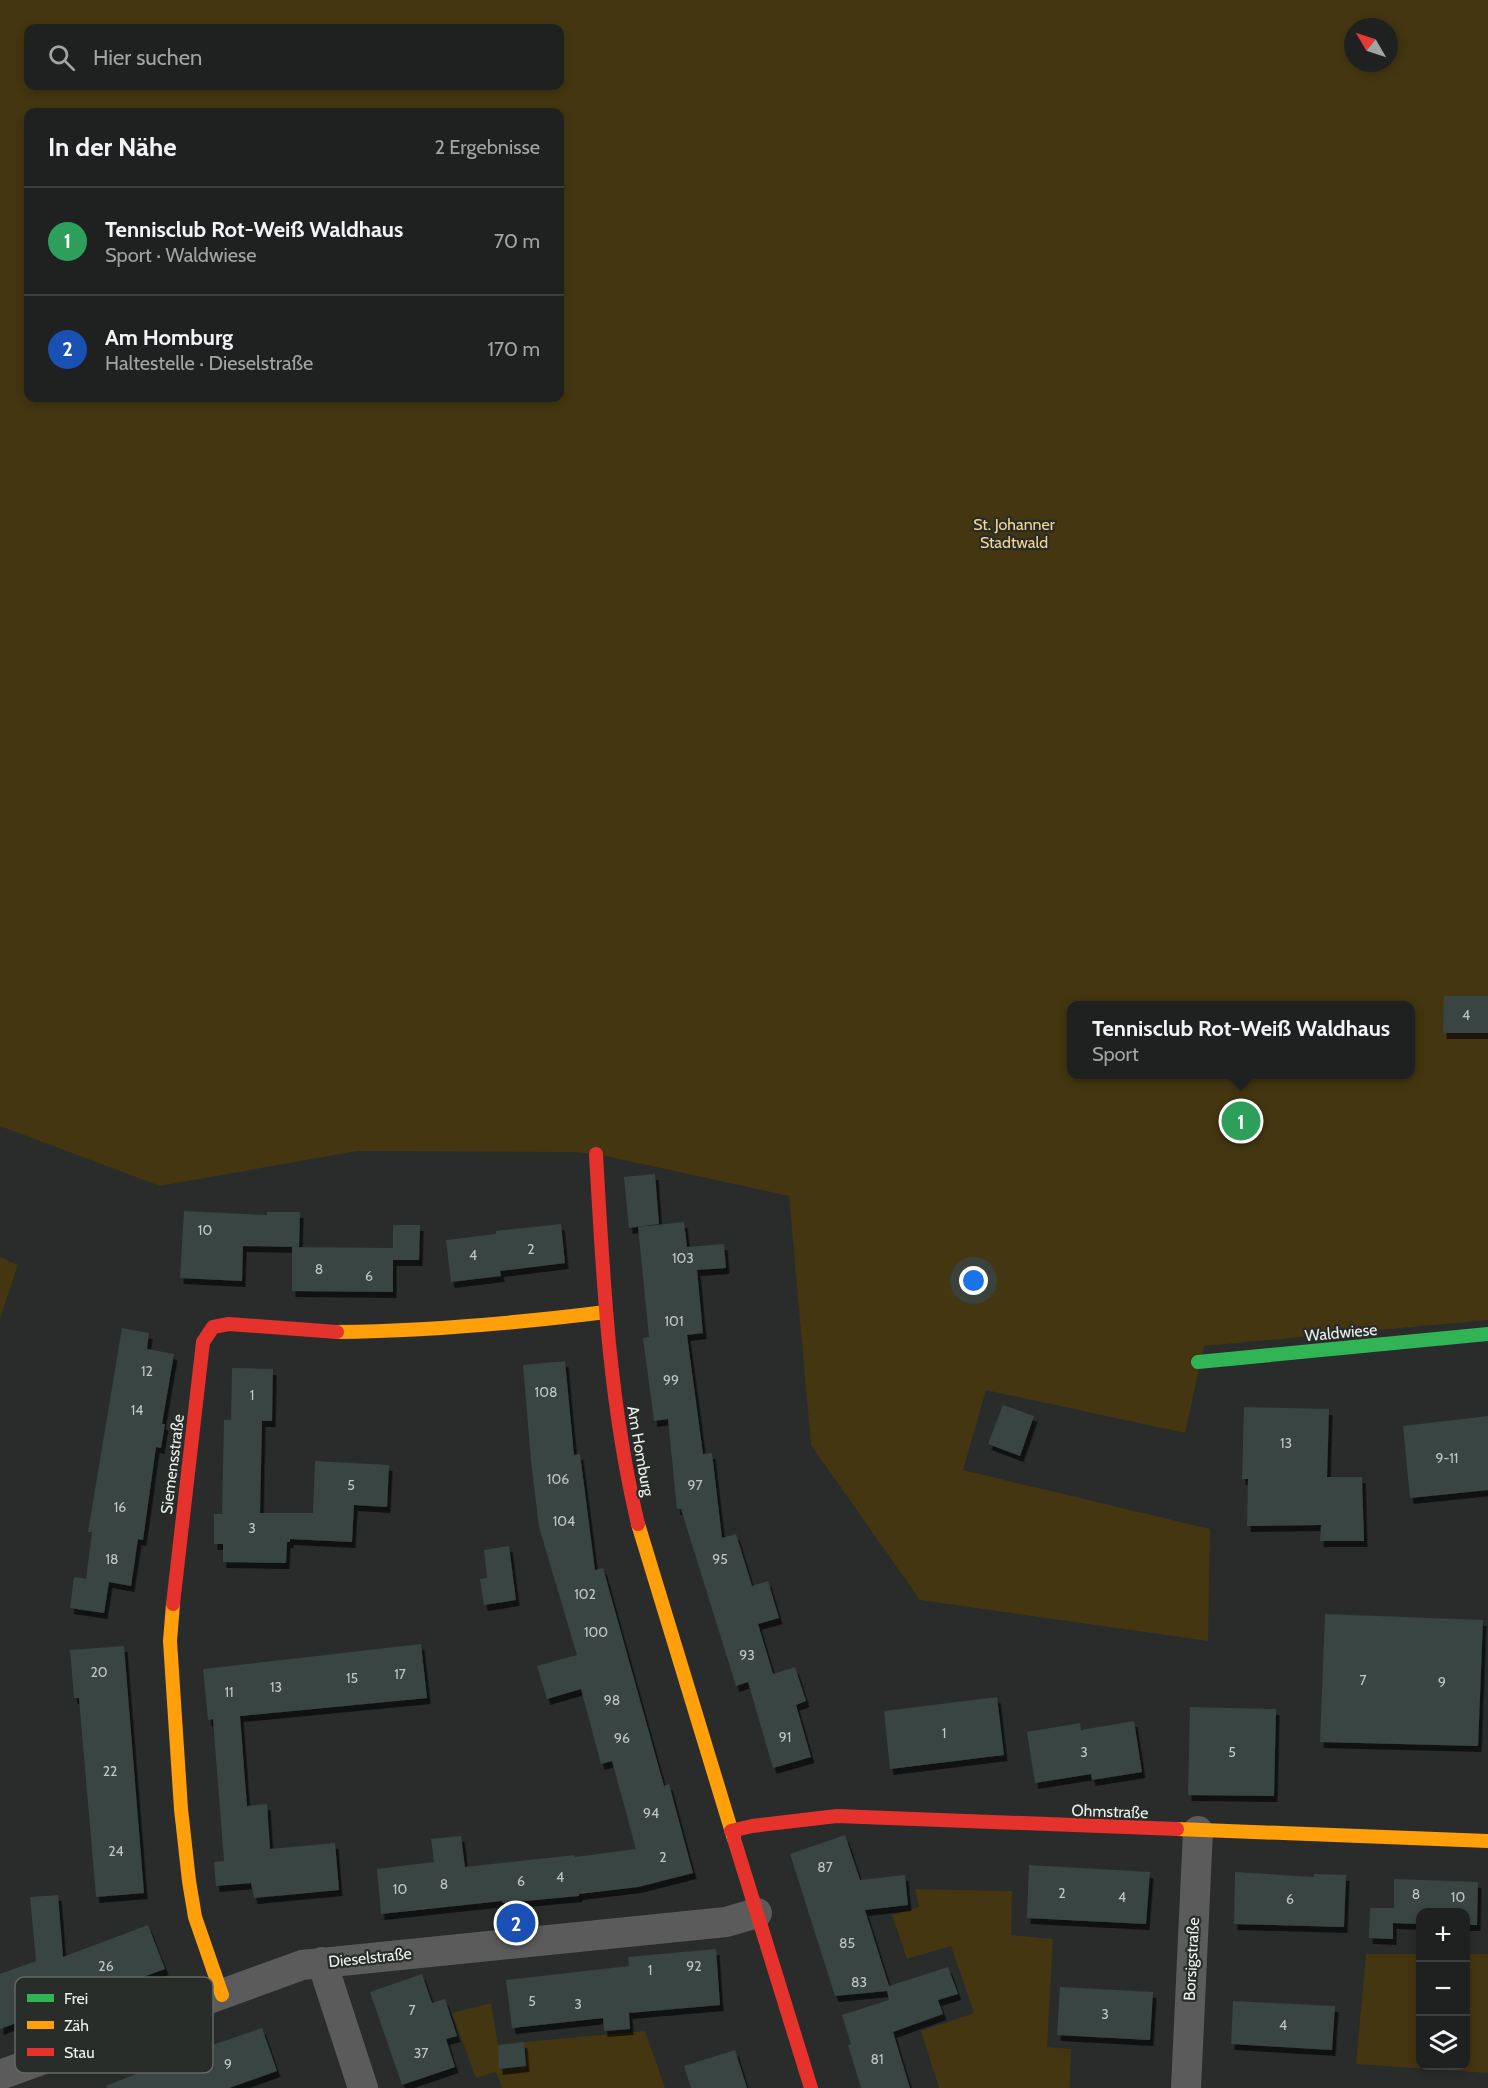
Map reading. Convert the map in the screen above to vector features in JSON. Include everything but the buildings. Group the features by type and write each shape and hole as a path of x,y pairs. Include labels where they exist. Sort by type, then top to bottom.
{"street":[{"name":"Am Homburg","path":"596,1154 606,1312 619,1432 638,1522 811,2088"},
{"name":"Siemensstraße","path":"222,1995 195,1917 189,1881 181,1809 170,1641 174,1585 203,1342 213,1327 229,1324 329,1332 402,1331 543,1320 606,1312"},
{"name":"Waldwiese","path":"1198,1362 1488,1334"},
{"name":"Ohmstraße","path":"731,1831 752,1826 837,1816 1488,1841"},
{"name":"Borsigstraße","path":"1186,2088 1198,1831"},
{"name":"Dieselstraße","path":"213,1998 303,1965 322,1962 726,1922 757,1913"},
{"path":"322,1962 363,2088"},
{"name":"Dieselstraße","path":"0,2075 15,2070"}],"green space":[{"name":"St. Johanner Stadtwald","path":"0,0 1488,0 1488,1320 1204,1346 1185,1433 986,1390 963,1470 1210,1529 1208,1641 920,1600 811,1445 789,1196 596,1154 357,1151 160,1186 0,1126"},
{"path":"0,1257 18,1265 0,1319"},
{"path":"915,1889 1012,1891 1011,1935 1053,1939 1047,2047 1071,2049 1070,2088 939,2088 921,2031 974,2013 951,1946 907,1959 892,1915 919,1907"},
{"path":"1366,1954 1416,1954 1416,2068 1356,2064"},
{"path":"1470,1954 1488,1954 1488,2073 1444,2070 1470,2070"},
{"path":"491,2003 500,2068 526,2066 524,2042 645,2031 665,2088 502,2088 496,2072 476,2078 452,2013"}],"traffic: fast":[{"path":"1198,1362 1488,1334"}],"traffic: slow":[{"path":"337,1332 472,1326 606,1312"},
{"path":"638,1524 734,1839"},
{"path":"173,1604 170,1641 181,1809 189,1881 195,1917 222,1995"},
{"path":"1177,1829 1488,1841"}],"traffic: jam":[{"path":"596,1154 605,1294 614,1387 620,1433 638,1524"},
{"path":"173,1604 203,1342 213,1327 229,1324 337,1332"},
{"path":"731,1831 752,1826 837,1816 1177,1829"},
{"path":"734,1839 811,2088"}],"place":[{"name":"Tennisclub Rot-Weiß Waldhaus","path":"1241,1121"},
{"name":"Am Homburg","path":"516,1923"}]}
